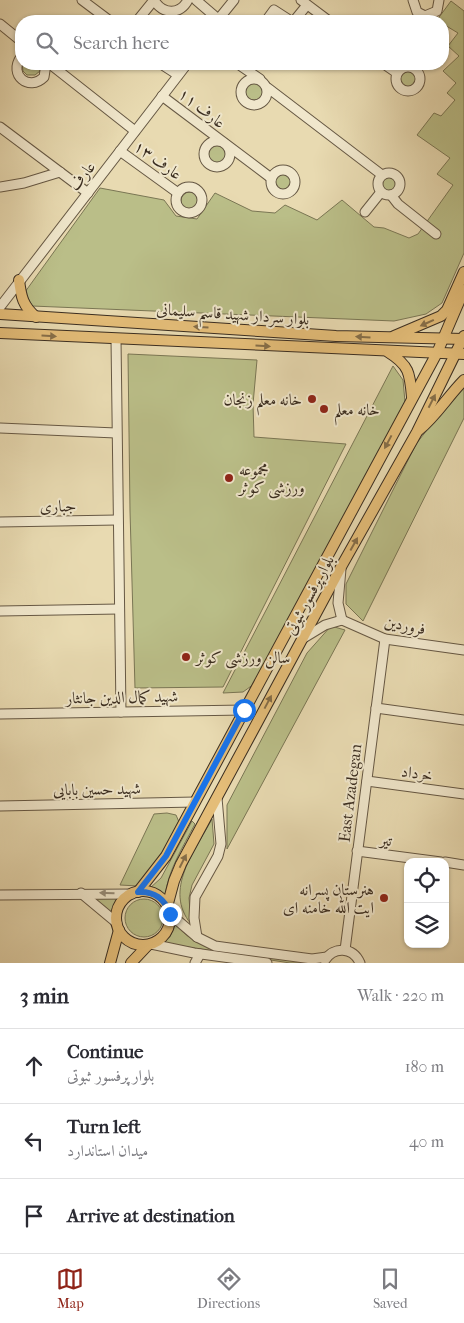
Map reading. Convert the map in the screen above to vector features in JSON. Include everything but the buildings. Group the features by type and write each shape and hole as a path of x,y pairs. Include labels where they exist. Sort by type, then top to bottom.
{"main road":[{"path":"388,338 441,316 447,310 464,272"},
{"path":"19,280 22,301 27,309 36,317"},
{"name":"بلوار پرفسور ثبوتی","path":"135,893 166,856 443,340 464,290"},
{"name":"بلوار سردار شهید قاسم سلیمانی","path":"0,314 388,338 443,340 464,338"},
{"name":"بلوار سردار شهید قاسم سلیمانی","path":"0,334 460,354"},
{"name":"بلوار پرفسور ثبوتی","path":"169,910 174,881 181,864 341,567 460,354 464,338"},
{"path":"387,351 401,360 409,373 412,398"},
{"path":"417,432 434,417 449,396 464,380"},
{"path":"110,963 118,927 116,916 121,903 135,893 152,893 158,896 169,910 165,934 150,944 131,963"},
{"path":"118,927 128,940 134,944 150,944"}],"street":[{"path":"82,0 102,15"},
{"path":"142,15 154,0 162,10 174,12 185,6 188,0"},
{"path":"196,0 212,15"},
{"path":"222,15 234,0"},
{"path":"413,0 414,9 423,15"},
{"path":"427,15 436,11 439,0"},
{"path":"296,15 304,2 321,15"},
{"path":"270,15 274,10 283,15"},
{"path":"0,24 15,36"},
{"path":"17,70 20,78 29,84 35,84 44,78 45,70"},
{"path":"58,70 134,131"},
{"path":"170,70 178,75"},
{"name":"عارف","path":"0,307 182,70"},
{"path":"246,70 382,175"},
{"path":"393,70 397,73"},
{"name":"عارف ۱۱","path":"162,96 271,178"},
{"path":"0,127 88,193"},
{"name":"عارف ۱۳","path":"120,151 178,193"},
{"path":"0,187 24,183 60,172"},
{"path":"381,192 378,181 382,175 392,173 398,177 400,188 391,195"},
{"path":"381,192 391,195 398,204 436,234"},
{"path":"365,212 381,192"},
{"path":"116,339 121,712"},
{"path":"0,428 116,433"},
{"name":"جباری","path":"0,522 117,520"},
{"path":"302,639 325,625 342,620 338,603 341,567"},
{"path":"0,611 119,609"},
{"name":"فروردین","path":"342,620 385,639 464,650"},
{"name":"East Azadegan","path":"345,950 385,639"},
{"path":"376,708 464,720"},
{"name":"شهید کمال الدین جانثار","path":"0,714 244,710"},
{"name":"خرداد","path":"367,781 464,794"},
{"path":"197,937 194,918 195,897 218,856 221,844 217,798"},
{"name":"شهید حسین بابایی","path":"0,806 195,802"},
{"name":"تیر","path":"358,851 411,858"},
{"path":"449,863 464,865"},
{"path":"81,893 118,927"},
{"path":"0,894 135,893"},
{"path":"169,910 197,937 215,946 325,960 335,951 345,950 354,954 360,963"},
{"path":"150,944 242,961 267,963"},
{"path":"195,963 200,954"}],"green space":[{"path":"451,1 464,11 464,253 442,303 426,314 394,321 32,306 25,292 100,188 164,200 176,216 197,219 215,193 252,211 275,213 285,205 317,220 342,200 374,227 384,228 409,238 418,234 453,185 437,174 450,158 417,135 434,113 441,116 455,100 447,93 456,83 443,71 449,70 449,65 459,56 449,47 458,33 449,28 449,15 441,15"},
{"path":"40,70 35,75 27,75 23,71"},
{"path":"405,70 411,70 417,78 414,84 408,87 402,84 399,78"},
{"path":"250,82 258,82 263,87 261,98 250,100 245,95 245,87"},
{"path":"213,145 221,145 226,150 224,161 213,163 208,158 208,150"},
{"path":"278,174 286,174 291,179 289,190 278,192 273,187 273,179"},
{"path":"390,175 396,178 399,184 396,190 390,193 384,190 381,184 384,178"},
{"path":"186,192 194,192 199,197 197,208 186,210 181,205 181,197"},
{"name":"مجموعه ورزشی کوثر","path":"128,354 257,360 253,404 254,437 346,444 223,687 135,688"},
{"path":"393,366 403,380 405,402 254,684 243,692 223,693"},
{"path":"464,388 464,418 363,621 346,604 346,584 416,444 443,410"},
{"path":"331,626 345,630 227,849 227,805 307,653"},
{"path":"167,813 176,815 179,822 159,862 138,886 120,885 154,814"},
{"path":"212,819 214,844 192,885 189,898 191,924 183,911 180,898 181,884 191,857"},
{"path":"192,821 195,824 169,877 165,896 150,888 161,878"},
{"path":"88,896 119,899 111,913"},
{"path":"144,899 158,904 163,918 158,932 144,937 130,932 125,918 130,904"},
{"path":"175,923 187,936 202,944 219,949 277,956 312,963 290,963 162,943 170,937"}],"place":[{"name":"خانه معلم زنجان","path":"312,399"},
{"name":"خانه معلم","path":"324,409"},
{"name":"مجموعه ورزشی کوثر","path":"229,478"},
{"name":"سالن ورزشی کوثر","path":"186,657"},
{"name":"هنرستان پسرانه ایت الله خامنه ای","path":"384,898"}],"route":[{"path":"170,914 164,901 158,896 152,893 138,892 156,872 166,856 244,710"}]}
